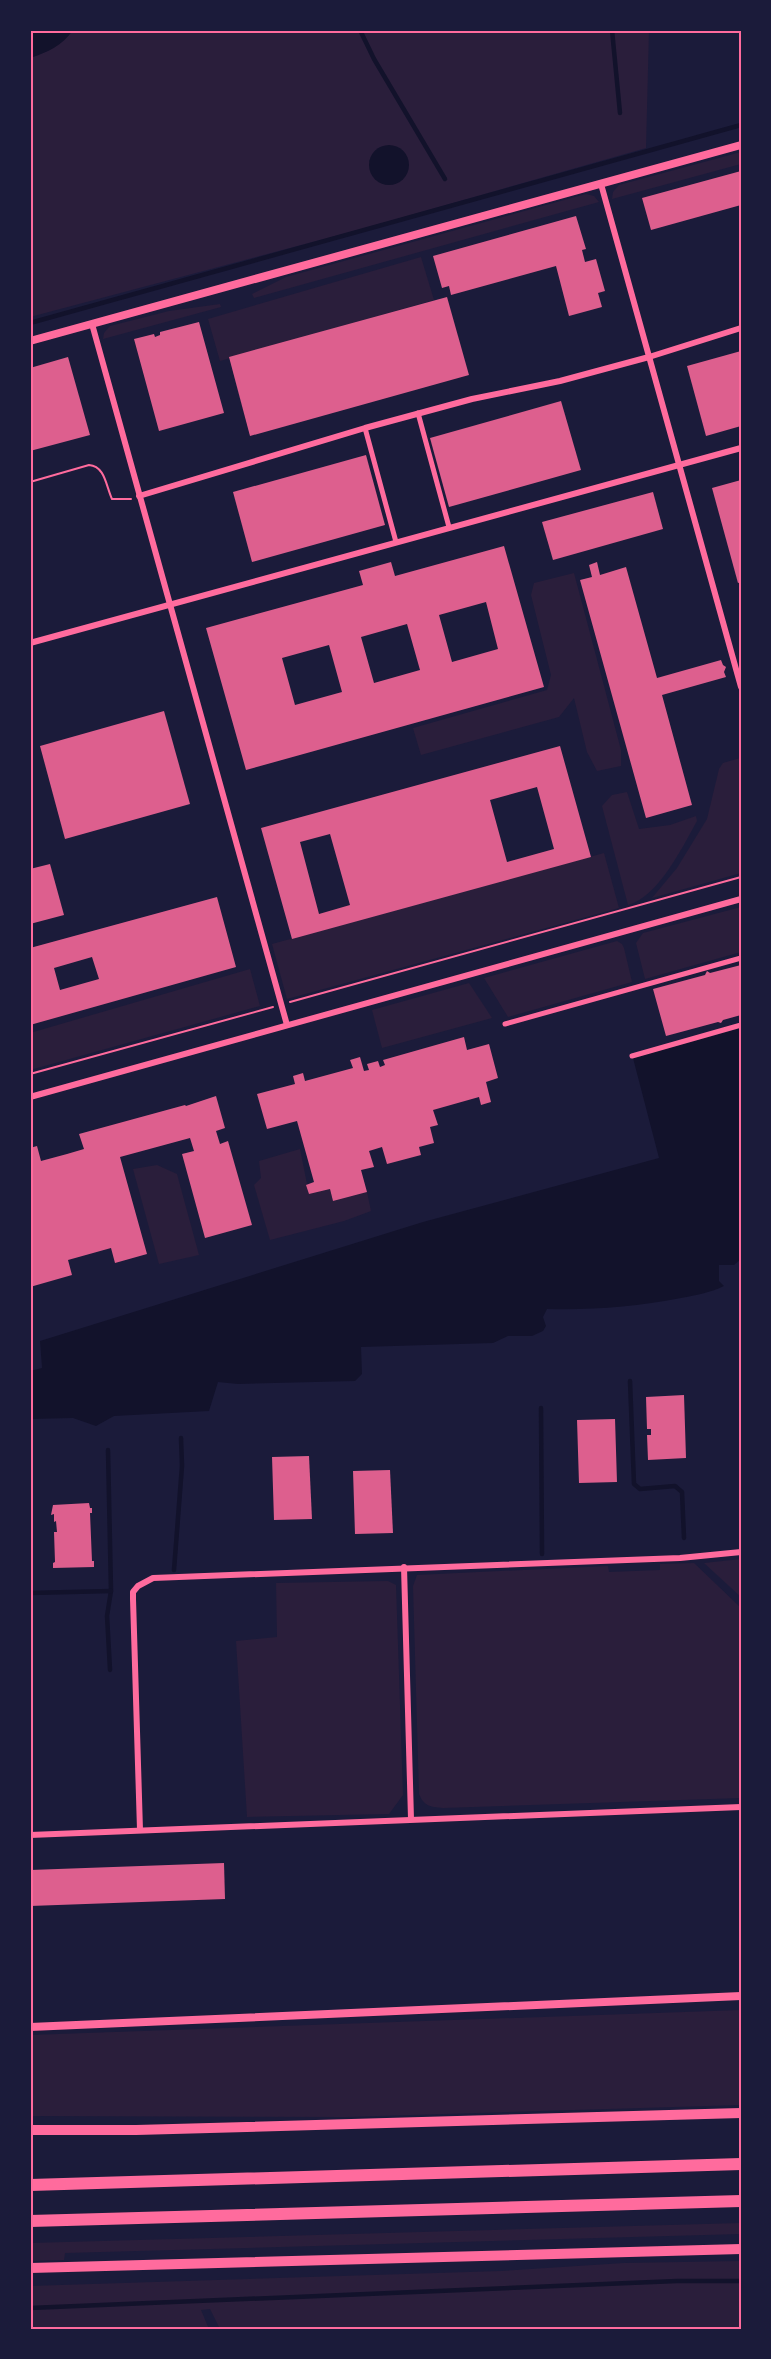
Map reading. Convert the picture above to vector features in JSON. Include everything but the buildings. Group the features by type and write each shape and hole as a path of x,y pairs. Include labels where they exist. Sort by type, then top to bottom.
{"highway":[{"path":"30,2130 136,2130 741,2113"},
{"path":"30,2185 741,2164"},
{"path":"30,2221 741,2201"},
{"path":"30,2270 741,2249"}],"street":[{"path":"30,341 741,145"},
{"path":"601,184 741,687"},
{"path":"92,324 287,1025"},
{"path":"139,496 418,413 560,381 649,357 741,327"},
{"path":"418,413 449,527"},
{"path":"365,428 396,542"},
{"path":"30,644 741,448"},
{"path":"30,1097 741,899"},
{"path":"505,1024 741,958"},
{"path":"632,1056 741,1025"},
{"path":"140,1830 133,1592 138,1586 153,1578 680,1558 741,1552"},
{"path":"404,1568 411,1819"},
{"path":"30,1835 741,1807"},
{"path":"30,2027 741,1996"}],"path":[{"path":"30,482 89,465 101,469 112,500 126,500 139,496"},
{"path":"30,1074 741,877"}],"shaded area":[{"path":"38,30 73,30 54,48 30,58 30,34"},
{"path":"73,30 649,30 646,148 369,227 30,317 30,58 54,47","holes":["380,147 402,150 408,160 408,169 403,178 394,184 369,161"]},
{"path":"389,145 403,151 409,165 403,179 389,185 375,179 369,165 375,151"},
{"path":"741,152 741,164 612,199 613,192 619,185"},
{"path":"586,194 594,196 599,202 254,298 252,294 286,277"},
{"path":"421,257 434,300 220,361 208,319"},
{"path":"220,304 221,307 103,339 104,333 110,326 169,311"},
{"path":"574,573 621,750 621,766 597,771 587,752 574,698 559,717 421,755 413,728 547,690 551,675 531,595 534,583"},
{"path":"740,758 741,873 652,898 677,868 707,819 719,769 723,763"},
{"path":"627,792 639,829 670,825 696,816 697,821 659,882 639,900 628,905 602,806 612,795"},
{"path":"604,853 619,908 287,999 272,944"},
{"path":"741,907 741,952 645,979 636,943 643,933"},
{"path":"617,941 624,948 632,982 508,1017 484,978"},
{"path":"250,969 260,1006 30,1070 30,1033"},
{"path":"469,983 492,1018 382,1048 372,1010"},
{"path":"741,1028 741,1259 734,1265 719,1265 719,1281 724,1286 698,1295 647,1304 547,1309 543,1317 546,1326 543,1331 532,1336 508,1336 493,1343 361,1347 362,1374 355,1381 238,1384 218,1382 209,1411 114,1416 96,1426 73,1418 30,1419 30,1371 42,1368 40,1341 423,1222 659,1158 633,1058"},
{"path":"300,1149 309,1194 330,1189 333,1201 367,1192 371,1211 344,1221 270,1240 254,1185 261,1178 259,1161"},
{"path":"157,1165 177,1174 199,1255 159,1264 133,1169"},
{"path":"741,1559 741,1597 704,1563"},
{"path":"694,1563 741,1608 741,1798 443,1808 431,1806 423,1801 419,1794 413,1586 417,1575 608,1566 609,1572 660,1570 660,1564"},
{"path":"388,1581 396,1585 403,1795 389,1814 247,1817 236,1641 277,1637 276,1583"},
{"path":"741,2010 741,2105 345,2117 30,2116 30,2035"},
{"path":"741,2223 741,2234 65,2253 64,2260 30,2261 30,2243"},
{"path":"741,2261 741,2329 220,2329 210,2309 201,2310 209,2329 30,2329 30,2286 501,2271 624,2263"}],"waterway":[{"path":"360,30 374,59 445,179"},
{"path":"612,30 620,113"},
{"path":"30,323 741,125"},
{"path":"630,1381 634,1484 640,1489 675,1486 682,1492 684,1538"},
{"path":"541,1408 542,1554"},
{"path":"174,1570 182,1466 181,1438"},
{"path":"108,1450 111,1591 107,1616 110,1670"},
{"path":"30,1593 111,1591"},
{"path":"30,2308 677,2281 741,2281"}]}
